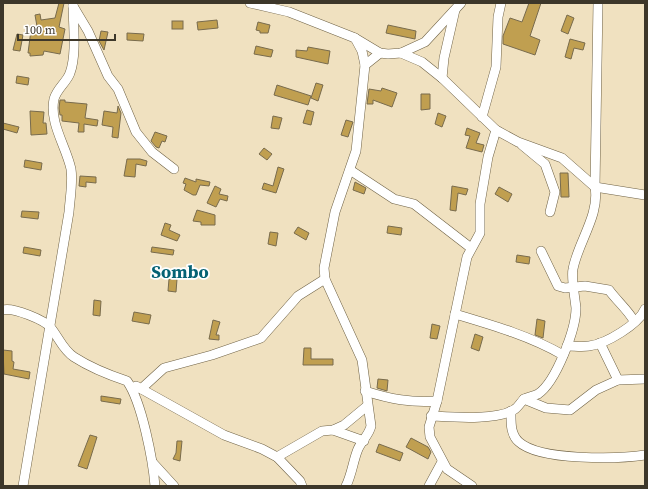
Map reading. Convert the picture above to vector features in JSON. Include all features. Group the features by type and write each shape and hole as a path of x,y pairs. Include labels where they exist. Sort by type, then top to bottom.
{"street":[{"path":"250,3 279,6 355,38 380,53 401,53 422,62 442,78 496,130 518,142 545,164 555,192 550,212"},
{"path":"482,117 496,67 498,17 501,3"},
{"path":"431,416 469,418 497,415 515,409 524,399 538,393 545,386 559,365 567,346 576,310 573,268 597,200 595,187 598,3"},
{"path":"72,4 88,31 108,76 118,89 136,132 152,152 174,169"},
{"path":"23,486 69,212 71,171 67,152 58,133 55,118 54,99 60,86 70,74 73,61 72,4"},
{"path":"442,78 444,58 458,6"},
{"path":"401,53 425,42 458,6"},
{"path":"346,486 351,476 359,448 369,434 370,426 359,353 325,279 324,268 335,212 356,151 365,65 362,52 355,38"},
{"path":"365,65 380,53"},
{"path":"472,486 447,469 430,437 429,427 431,416 437,401 467,257 480,233 480,204 488,157 496,130"},
{"path":"518,142 550,152 562,158 595,187 645,195"},
{"path":"545,164 550,152"},
{"path":"350,170 394,199 414,204 471,248"},
{"path":"541,251 558,286 565,288 586,286 609,290 617,302 631,315 634,321"},
{"path":"141,389 164,368 212,355 261,338 298,296 325,279"},
{"path":"567,346 589,346 611,338 642,316 645,309"},
{"path":"3,310 20,312 50,327 64,348 72,356 102,373 127,381 224,435 262,449 277,457 300,481 302,486"},
{"path":"455,314 547,346 563,355"},
{"path":"600,343 618,380"},
{"path":"524,399 546,408 570,410 596,390 618,380 645,379"},
{"path":"127,381 136,395 153,463 155,486"},
{"path":"365,391 391,400 416,402 437,401"},
{"path":"277,457 312,436 344,425 367,406"},
{"path":"511,411 511,428 519,442 543,452 622,458 645,455"},
{"path":"333,430 364,441"},
{"path":"429,486 442,462"},
{"path":"153,463 174,486"}],"building":[{"path":"59,3 64,3 59,27 65,29 60,54 44,51 43,55 30,56 30,53 28,53 31,30 38,32 35,15 40,14 41,20 55,18"},
{"path":"529,3 541,3 530,36 540,40 535,55 503,44 503,36 510,18 522,22"},
{"path":"567,15 574,18 568,34 561,31"},
{"path":"217,20 218,28 198,30 197,22"},
{"path":"172,21 183,21 183,29 172,29"},
{"path":"258,22 270,25 268,33 260,33 260,31 256,30"},
{"path":"388,25 416,31 415,39 386,33"},
{"path":"101,31 108,32 104,50 99,41"},
{"path":"127,33 144,34 143,41 127,40"},
{"path":"17,34 23,35 20,51 13,50"},
{"path":"570,39 585,43 583,50 574,48 571,59 565,57"},
{"path":"256,46 273,50 271,57 254,54"},
{"path":"308,47 330,51 328,64 296,57 296,50 307,51"},
{"path":"17,76 29,78 28,85 16,83"},
{"path":"316,83 323,85 318,101 311,98"},
{"path":"277,85 311,96 308,105 274,95"},
{"path":"382,88 397,93 392,107 373,100 373,104 367,104 369,89 381,91"},
{"path":"421,94 430,94 430,109 421,110"},
{"path":"60,100 65,100 65,102 87,104 85,118 98,120 97,126 84,124 84,132 78,132 79,123 62,121 62,115 60,115 59,108"},
{"path":"118,106 121,113 118,138 112,137 113,127 102,125 104,111 117,113"},
{"path":"307,110 314,112 311,125 303,123"},
{"path":"30,111 44,112 43,123 46,123 47,134 31,135"},
{"path":"438,113 446,116 442,127 435,124"},
{"path":"273,116 282,118 279,129 271,128"},
{"path":"346,120 353,122 348,137 341,135"},
{"path":"3,123 19,127 17,133 3,129"},
{"path":"467,128 480,133 476,143 484,145 482,152 466,148 470,136 465,135"},
{"path":"155,132 167,136 165,142 162,141 159,148 156,147 151,141"},
{"path":"264,148 272,154 267,160 259,154"},
{"path":"127,159 140,159 147,161 146,166 136,164 135,177 124,176"},
{"path":"25,160 42,163 41,170 24,167"},
{"path":"278,167 284,169 276,193 262,189 264,183 273,186"},
{"path":"560,173 568,173 569,197 561,197"},
{"path":"80,176 96,177 96,183 86,182 86,187 79,186"},
{"path":"185,178 196,182 196,179 210,182 209,186 200,185 196,195 193,195 184,190 186,184 183,183"},
{"path":"355,182 366,188 364,194 353,190"},
{"path":"215,186 221,189 219,194 228,196 227,201 220,199 216,207 207,203"},
{"path":"452,186 468,189 466,195 458,193 456,211 450,210"},
{"path":"499,187 512,194 508,202 495,194"},
{"path":"197,210 215,215 215,225 201,225 201,222 193,221"},
{"path":"22,211 39,212 38,219 21,217"},
{"path":"165,223 171,225 169,230 180,235 177,241 161,235"},
{"path":"388,226 402,228 401,235 387,233"},
{"path":"298,227 309,233 306,240 294,233"},
{"path":"270,232 278,233 276,246 268,244"},
{"path":"24,247 41,250 40,256 23,253"},
{"path":"152,247 174,250 173,255 151,252"},
{"path":"517,255 530,257 529,264 516,262"},
{"path":"169,279 177,279 176,292 168,291"},
{"path":"94,300 101,301 100,316 93,315"},
{"path":"134,312 151,315 149,324 132,321"},
{"path":"537,319 545,321 543,338 535,335"},
{"path":"213,320 220,322 216,335 219,335 219,340 209,339"},
{"path":"432,324 440,326 437,339 430,338"},
{"path":"475,334 483,337 479,351 471,348"},
{"path":"304,348 311,348 311,359 333,359 333,365 303,365"},
{"path":"3,350 12,351 12,361 14,362 13,369 30,372 29,379 4,374"},
{"path":"378,379 388,380 387,391 377,388"},
{"path":"101,396 121,399 120,404 101,401"},
{"path":"90,435 97,437 87,469 78,466"},
{"path":"411,438 428,447 431,452 428,459 406,447"},
{"path":"177,441 182,441 180,461 173,459 176,453"},
{"path":"379,444 403,453 400,461 376,452"}],"district":[{"name":"Sombo","path":"180,272"}]}
